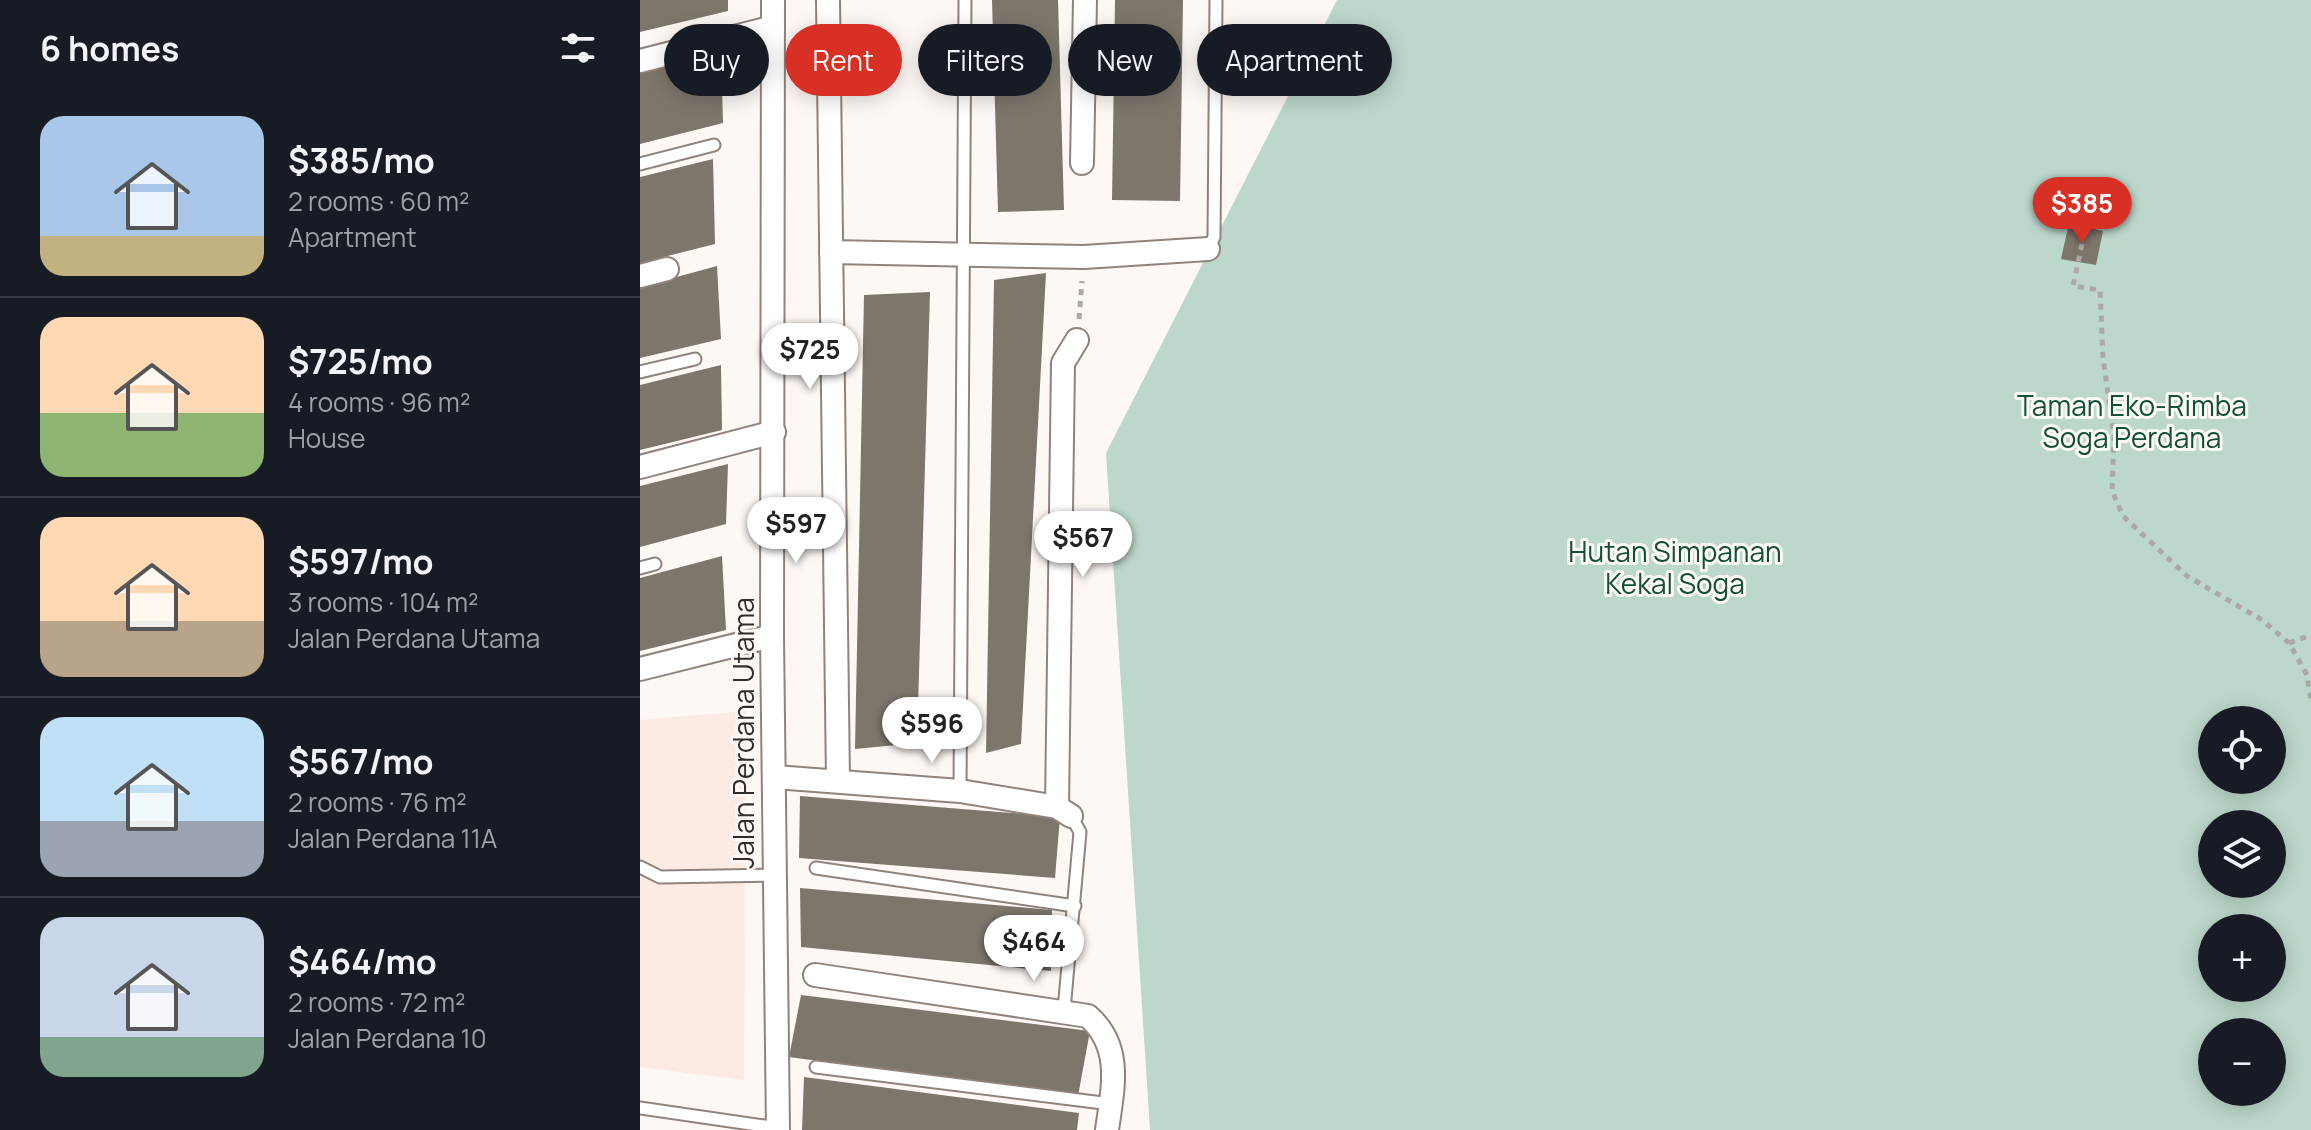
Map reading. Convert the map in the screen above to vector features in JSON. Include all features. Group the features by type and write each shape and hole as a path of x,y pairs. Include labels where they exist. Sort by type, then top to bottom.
{"street":[{"name":"Jalan Perdana Utama","path":"773,0 772,636 778,1129"},
{"path":"828,0 838,781"},
{"path":"1082,163 1085,0"},
{"path":"640,61 773,27"},
{"path":"831,252 1084,257 1208,249"},
{"path":"640,276 667,269"},
{"path":"775,777 960,791 1064,811 1063,363 1077,340"},
{"path":"640,467 774,432"},
{"path":"640,669 772,636"},
{"path":"815,975 1088,1016 1105,1031 1113,1058 1107,1130"}],"lane":[{"path":"960,791 965,0"},
{"path":"1208,249 1214,237 1216,0"},
{"path":"640,164 714,145"},
{"path":"640,372 695,359"},
{"path":"640,568 655,564"},
{"path":"1064,811 1080,832 1064,1010"},
{"path":"640,867 660,877 775,875"},
{"path":"816,868 1075,906"},
{"path":"816,1067 1111,1104"},
{"path":"640,1108 778,1129"}],"path":[{"path":"2082,244 2073,286 2100,290 2103,358 2114,437 2112,491 2123,516 2187,576 2262,620 2289,643 2307,675 2311,701"},
{"path":"1077,340 1084,257"},
{"path":"2289,643 2311,635"}],"shaded area":[{"path":"746,711 744,1080 640,1067 640,720"}],"green space":[{"name":"Hutan Simpanan Kekal Soga","path":"1337,0 2311,0 2311,1130 1150,1130 1106,453 1288,96 1392,96 1392,24 1325,24"}],"building":[{"path":"640,0 728,0 728,11 640,32"},
{"path":"992,0 1058,0 1064,210 998,212 995,96 1052,96 1052,24 993,24"},
{"path":"1115,0 1183,0 1180,201 1112,200 1114,96 1181,96 1181,24 1115,24"},
{"path":"664,67 664,96 722,96 723,123 640,144 640,73"},
{"path":"713,159 715,244 640,263 640,177"},
{"path":"2069,223 2103,231 2096,265 2061,259"},
{"path":"717,266 721,339 640,358 640,287"},
{"path":"1046,273 1021,744 986,753 994,280"},
{"path":"930,292 917,743 855,749 864,295"},
{"path":"721,365 722,430 640,450 640,385"},
{"path":"728,464 726,524 640,547 640,486"},
{"path":"722,556 726,630 640,651 640,578"},
{"path":"800,796 1060,817 1055,878 799,858"},
{"path":"800,888 1052,910 1051,971 801,947"},
{"path":"801,995 1090,1031 1078,1096 789,1057"},
{"path":"804,1077 1079,1113 1077,1130 802,1130"}],"park label":[{"name":"Taman Eko-Rimba Soga Perdana","path":"2132,422"}]}
